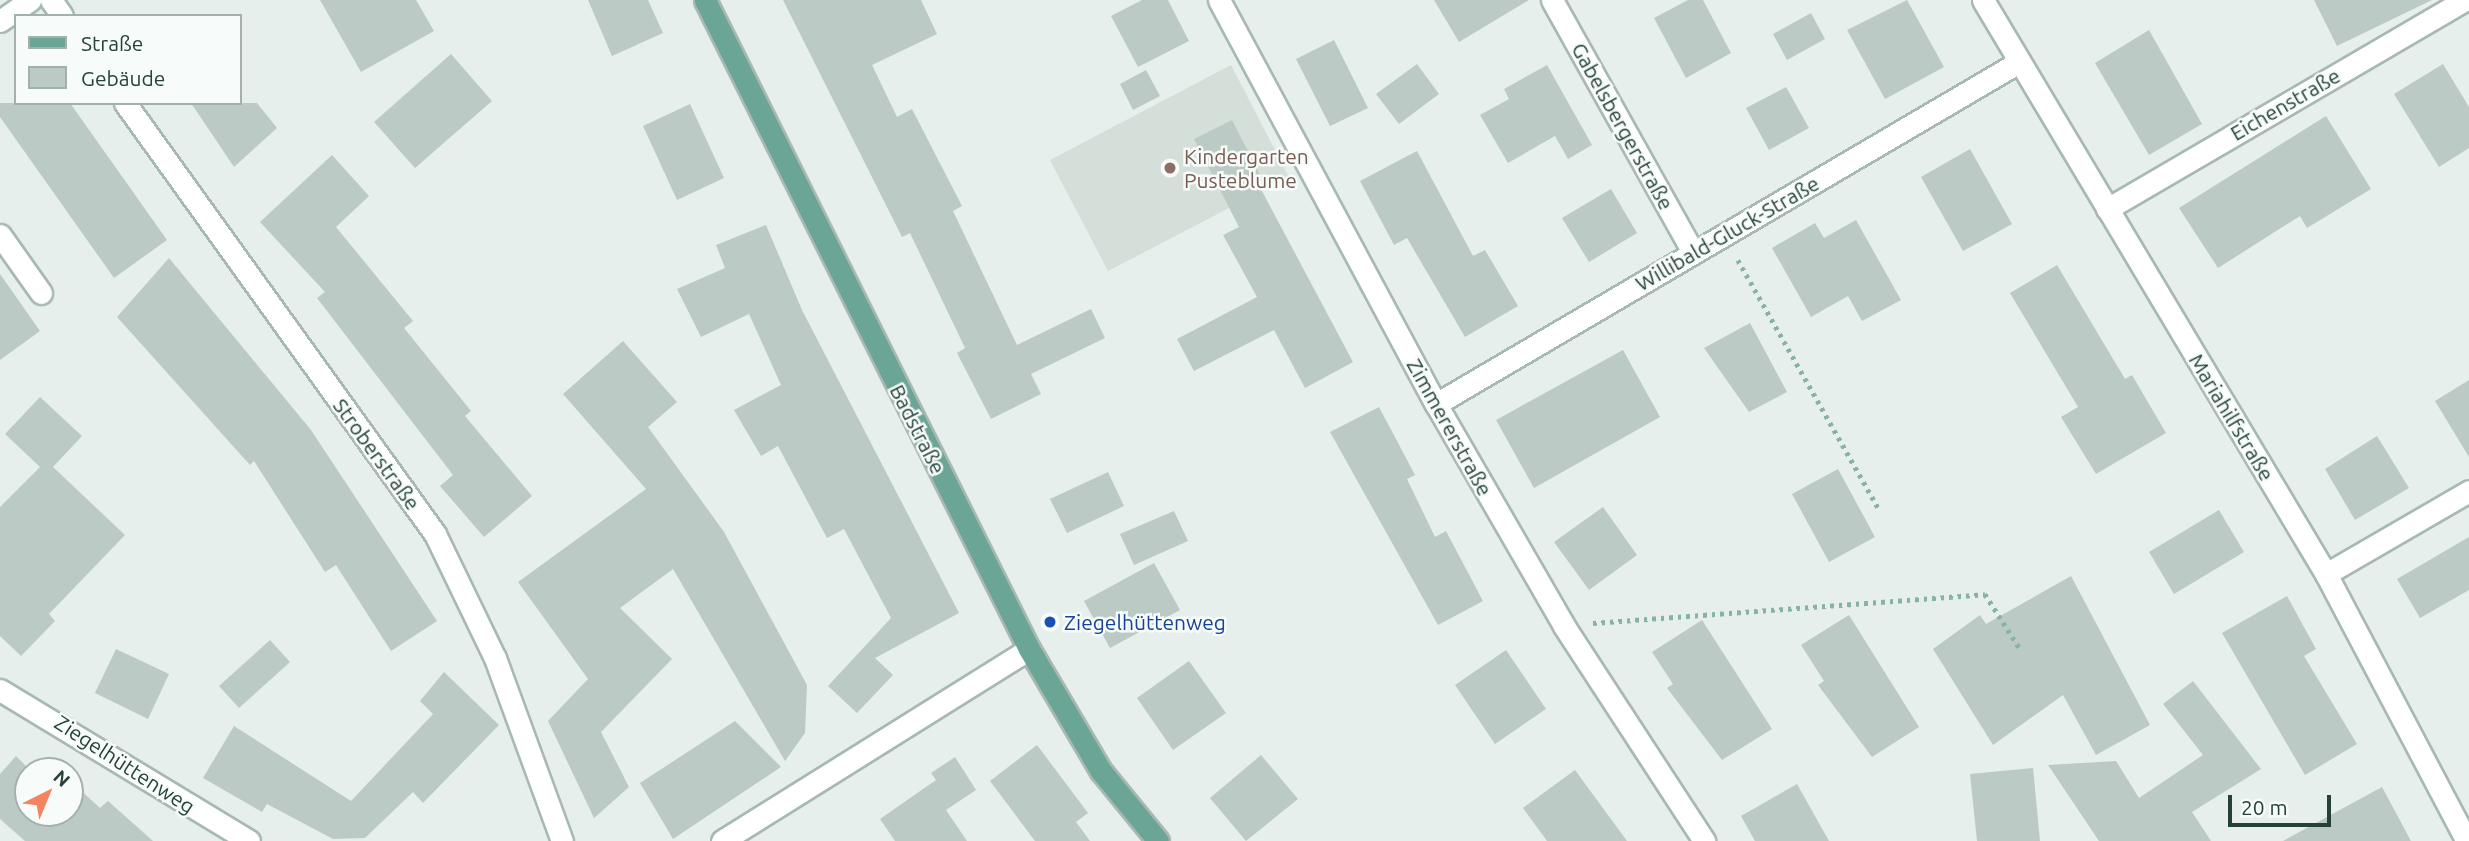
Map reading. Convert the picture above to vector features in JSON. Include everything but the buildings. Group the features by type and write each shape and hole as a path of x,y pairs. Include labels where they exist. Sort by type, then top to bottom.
{"main road":[{"name":"Badstraße","path":"705,0 1029,649 1101,771 1158,841"}],"street":[{"path":"0,21 30,0"},
{"name":"Zimmererstraße","path":"1219,0 1436,404 1564,626 1704,841"},
{"name":"Gabelsbergerstraße","path":"1552,0 1693,251"},
{"name":"Mariahilfstraße","path":"1983,0 2326,574 2467,841"},
{"name":"Eichenstraße","path":"2107,209 2464,0"},
{"name":"Willibald-Gluck-Straße","path":"1436,404 1693,251 2020,62"},
{"name":"Stroberstraße","path":"126,105 435,534 495,658 562,841"},
{"path":"0,235 41,293"},
{"path":"2326,574 2469,491"},
{"path":"722,841 1029,649"},
{"name":"Ziegelhüttenweg","path":"0,690 249,841"}],"path":[{"path":"1723,235 1881,511"},
{"path":"1564,626 1708,610 1985,594 2020,649"}],"shaded area":[{"name":"Kindergarten Pusteblume","path":"1231,65 1289,177 1108,271 1050,160"}],"place":[{"name":"Kindergarten Pusteblume","path":"1170,168"},
{"name":"Ziegelhüttenweg","path":"1050,622"}]}
